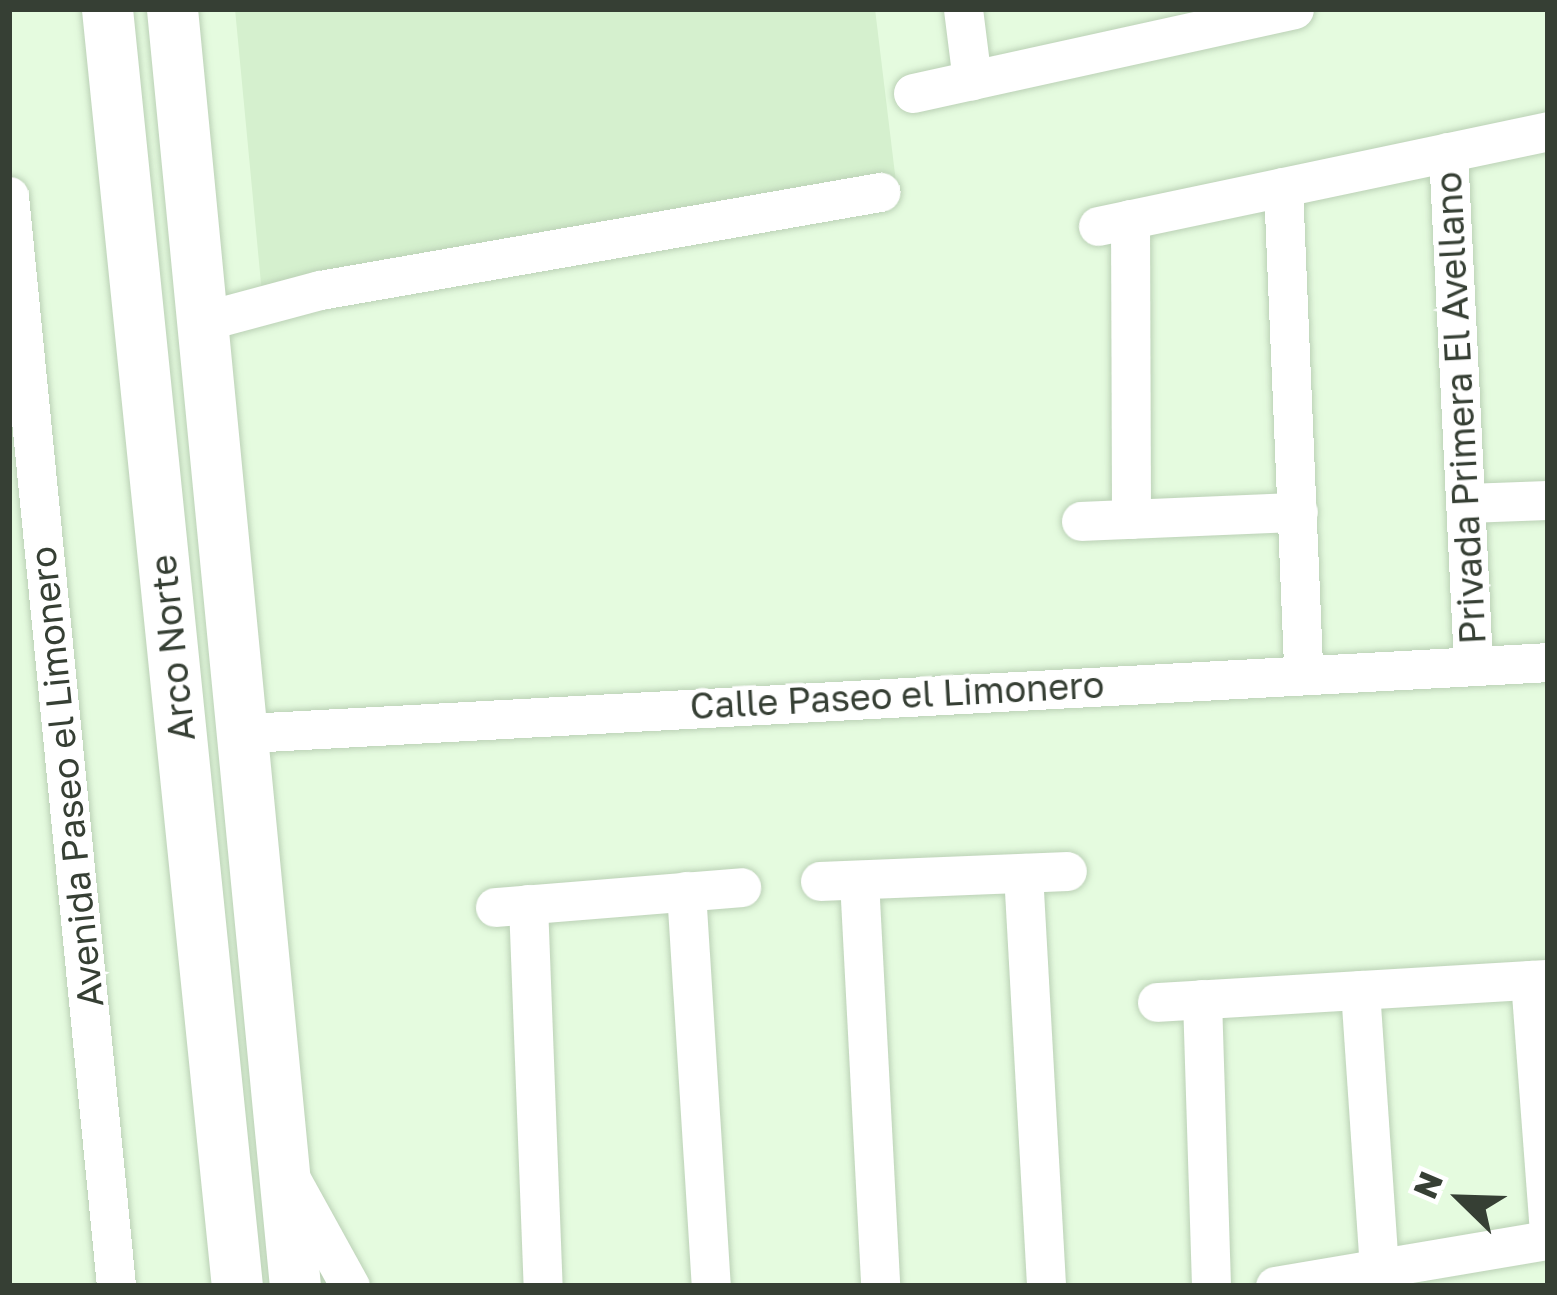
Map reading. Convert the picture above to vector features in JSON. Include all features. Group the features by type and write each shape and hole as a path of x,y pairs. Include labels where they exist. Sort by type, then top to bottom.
{"main road":[{"name":"Arco Norte","path":"107,9 237,1286"},
{"name":"Arco Norte","path":"172,9 290,1177 295,1286"}],"street":[{"path":"963,9 972,80"},
{"path":"913,93 1158,24 1294,9"},
{"path":"1130,519 1114,222 1548,131"},
{"name":"Privada Primera El Avellano","path":"1448,152 1473,664"},
{"path":"1283,187 1303,671"},
{"path":"204,321 320,290 880,192"},
{"name":"Avenida Paseo el Limonero","path":"9,196 116,1286"},
{"path":"1466,503 1548,500"},
{"path":"1082,521 1298,512"},
{"path":"9,540 47,586"},
{"name":"Calle Paseo el Limonero","path":"247,733 1303,671 1548,662"},
{"path":"820,881 1067,871"},
{"path":"1023,873 1046,1286"},
{"path":"860,880 880,1286"},
{"path":"543,1286 511,906 741,887"},
{"path":"686,891 711,1286"},
{"path":"1157,1002 1539,980 1548,1222"},
{"path":"1360,990 1379,1271"},
{"path":"1202,999 1211,1286"},
{"path":"290,1177 350,1286"},
{"path":"1275,1286 1548,1240"}],"shaded area":[{"path":"235,9 875,9 898,199 264,315"}]}
